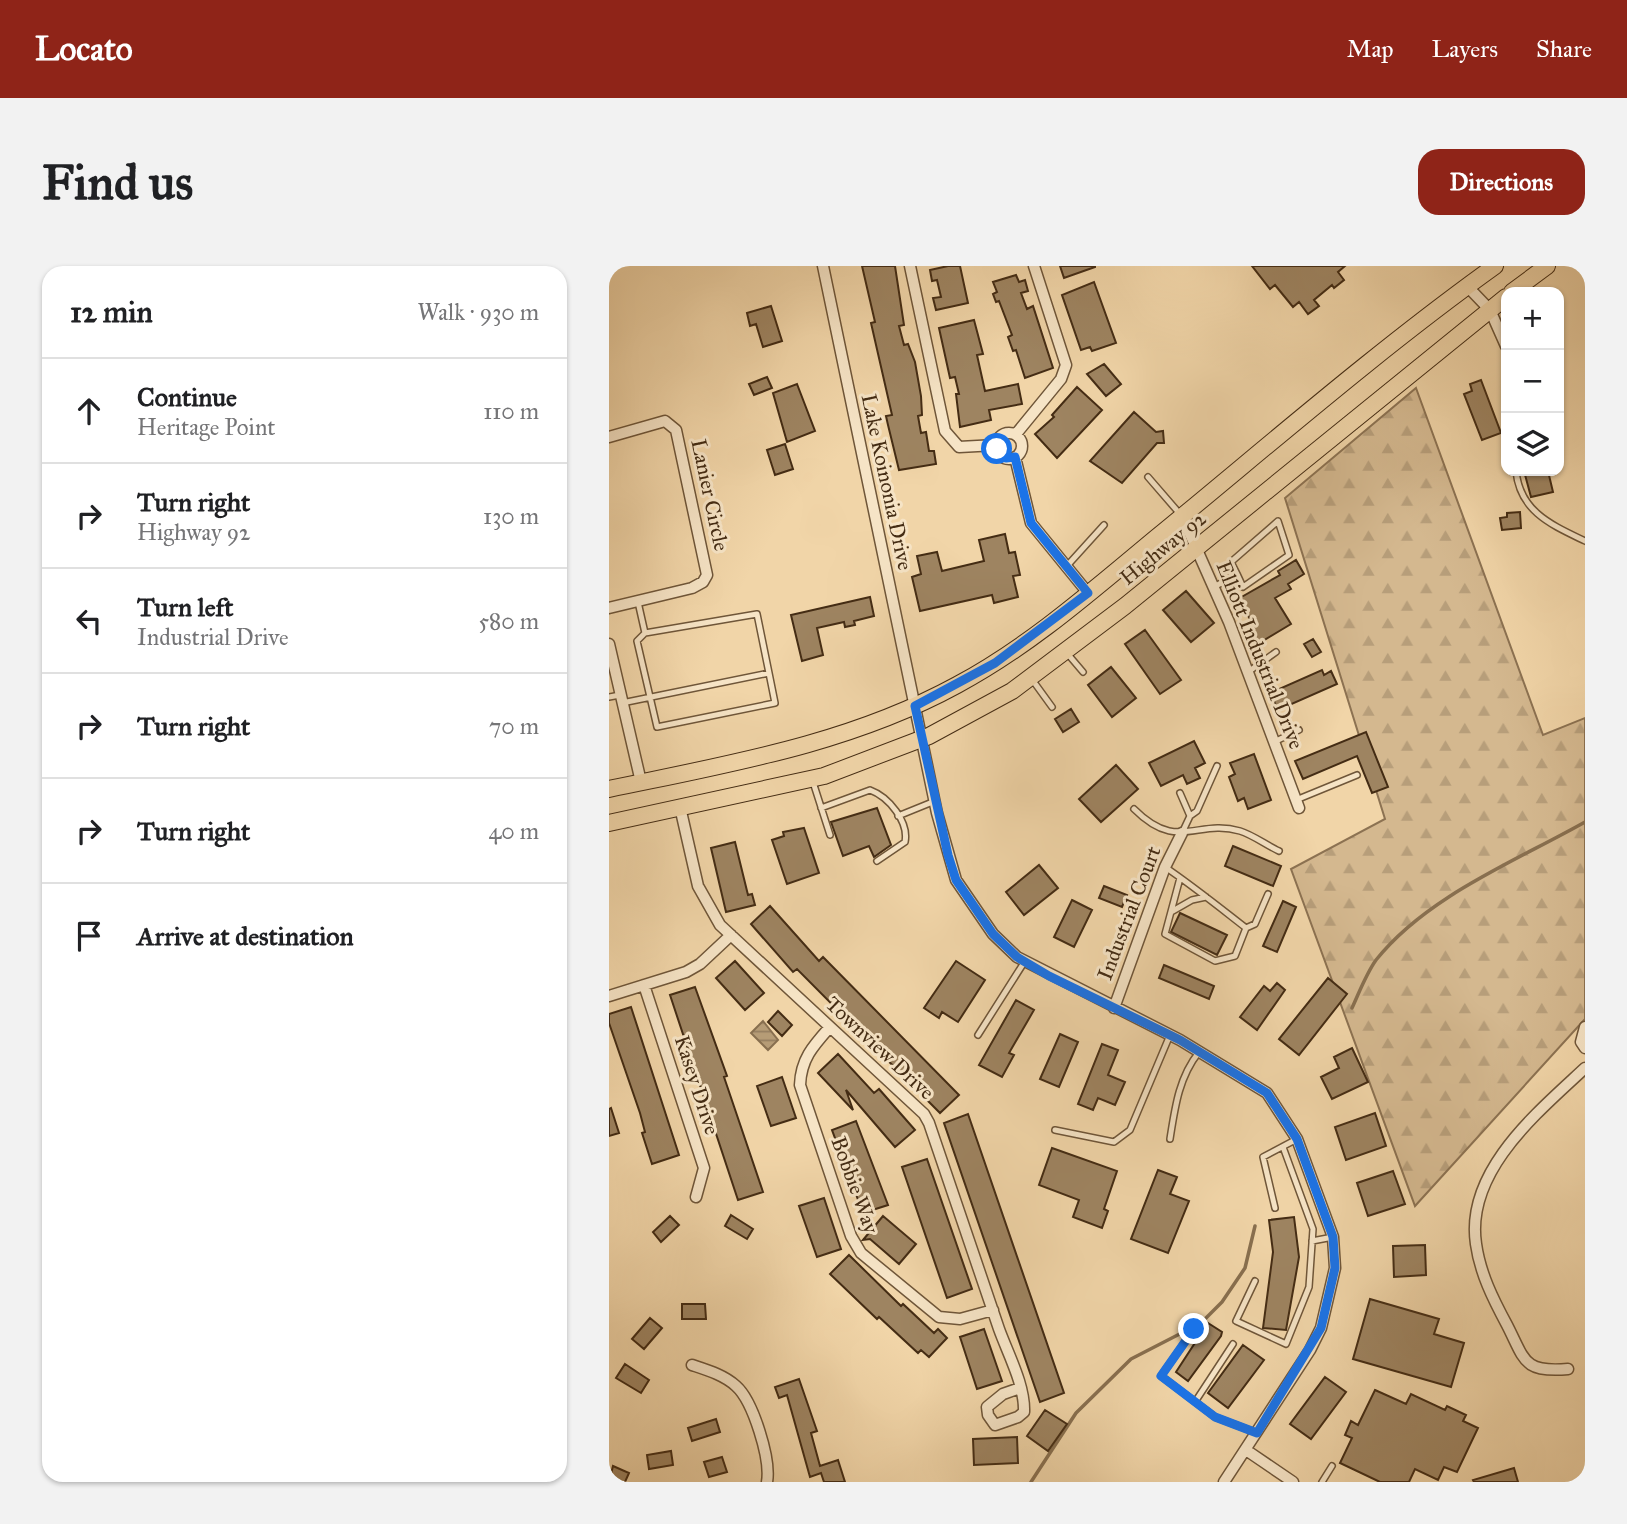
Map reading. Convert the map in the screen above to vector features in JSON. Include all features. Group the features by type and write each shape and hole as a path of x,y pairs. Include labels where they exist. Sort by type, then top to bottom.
{"main road":[{"name":"Highway 92","path":"609,789 815,744 915,706 995,663 1088,593 1495,266"},
{"path":"1519,287 1547,266"},
{"name":"Highway 92","path":"609,823 812,779 922,739 973,714 1031,678 1066,652 1501,301"}],"street":[{"name":"Lake Koinonia Drive","path":"823,266 935,801 956,880 993,934 1025,961 1170,1035 1267,1093 1297,1139 1333,1237 1335,1268 1321,1328 1224,1482"},
{"path":"910,266 945,431 959,447 996,445"},
{"path":"1016,434 1061,379 1066,365 1034,266"},
{"path":"1467,286 1490,310 1501,335"},
{"name":"Lanier Circle","path":"609,436 665,421 676,430 707,575 703,583 692,588 609,608"},
{"path":"996,445 1003,434 1016,434"},
{"path":"996,445 1002,456 1015,457 1021,452 1023,444 1016,434"},
{"path":"1015,457 1031,523 1088,593"},
{"name":"Elliott Industrial Drive","path":"1182,516 1214,587 1298,804"},
{"path":"609,643 617,698 641,782"},
{"name":"Townview Drive","path":"680,807 698,886 706,905 731,935 924,1114 1020,1388"},
{"name":"Industrial Court","path":"1114,1007 1165,867 1182,833"},
{"path":"609,996 700,964 731,935"},
{"name":"Kasey Drive","path":"645,985 704,1168 696,1197"},
{"name":"Bobbie Way","path":"830,1027 808,1052 800,1072 800,1086 851,1236 861,1253 939,1317 960,1320 993,1310"},
{"path":"1585,1027 1581,1042 1585,1048"},
{"path":"1568,1369 1542,1371 1526,1362 1483,1273 1475,1242 1479,1200 1500,1157 1539,1111 1585,1068"},
{"path":"692,1365 720,1376 742,1393 748,1403 764,1452 767,1482"},
{"path":"1246,1450 1293,1482"}],"lane":[{"path":"1517,476 1520,494 1528,506 1560,530 1585,541"},
{"path":"1148,477 1182,516"},
{"path":"1278,521 1289,555 1243,587 1237,574 1231,562 1278,521"},
{"path":"1066,567 1104,525"},
{"path":"1214,587 1237,574"},
{"path":"638,602 645,633"},
{"path":"757,614 769,673 775,703 657,727 637,641 645,633 757,614"},
{"path":"1066,652 1083,672"},
{"path":"1248,672 1276,652"},
{"path":"617,698 650,697 769,673"},
{"path":"1031,678 1052,707"},
{"path":"1274,742 1299,730"},
{"path":"1182,833 1189,816 1197,811 1217,766"},
{"path":"1298,804 1357,775"},
{"path":"812,779 830,835"},
{"path":"821,808 870,790 894,807 906,836 905,842 877,860"},
{"path":"1180,793 1189,816"},
{"path":"898,816 935,801"},
{"path":"1133,809 1150,825 1182,833 1239,831 1279,851"},
{"path":"1165,867 1246,928"},
{"path":"1180,877 1165,934 1215,961 1235,956 1246,928 1255,924 1268,894"},
{"path":"1171,912 1192,900 1206,897"},
{"path":"978,1035 1025,961"},
{"path":"1055,1130 1114,1142 1130,1130 1170,1035"},
{"path":"1170,1139 1177,1097 1188,1065 1199,1052"},
{"path":"1275,1208 1263,1157 1297,1139"},
{"path":"1255,1281 1236,1321 1286,1344 1309,1287 1313,1229 1283,1147"},
{"path":"1312,1241 1333,1237"},
{"path":"1194,1329 1161,1376 1215,1417 1257,1433"},
{"path":"1195,1402 1233,1344"},
{"path":"1322,1482 1332,1466"}],"green space":[{"path":"1416,388 1543,735 1585,718 1585,1019 1415,1206 1291,869 1385,819 1285,498"}],"shaded area":[{"path":"763,1021 778,1040 768,1050 751,1033"}],"building":[{"path":"862,266 895,266 904,325 899,326 904,345 908,344 915,362 921,396 922,415 918,416 921,433 926,432 929,451 934,451 936,464 899,470 886,416 892,415 871,323 875,322"},
{"path":"960,266 968,303 936,310 933,298 941,297 937,280 932,281 930,270"},
{"path":"1060,266 1095,266 1095,267 1064,278"},
{"path":"1252,266 1345,266 1338,272 1344,280 1334,288 1332,285 1314,300 1319,306 1308,314 1299,302 1293,307 1275,285 1270,289"},
{"path":"1016,275 1019,282 1025,280 1028,291 1021,293 1027,309 1033,306 1053,368 1025,378 1016,350 1013,351 1008,337 1012,335 999,301 996,302 993,294 997,292 993,282"},
{"path":"1094,282 1116,343 1092,351 1090,347 1081,350 1062,295"},
{"path":"771,306 782,341 763,347 756,324 750,326 747,313"},
{"path":"974,320 983,354 977,355 985,391 1018,384 1022,404 989,410 991,420 960,427 956,394 959,394 955,377 950,378 939,328"},
{"path":"1104,364 1121,384 1106,396 1087,374"},
{"path":"767,377 772,388 754,395 749,384"},
{"path":"1481,380 1501,433 1482,440 1464,394 1472,391 1470,384"},
{"path":"797,384 815,431 787,442 773,393"},
{"path":"1077,387 1102,410 1057,458 1035,434 1054,417 1052,415"},
{"path":"1134,412 1156,432 1163,431 1164,443 1157,443 1122,483 1090,461"},
{"path":"785,444 793,469 775,475 767,450"},
{"path":"1525,476 1549,476 1553,492 1531,497"},
{"path":"1520,512 1521,528 1502,530 1500,518 1507,517 1507,513"},
{"path":"1005,534 1009,553 1015,552 1020,575 1013,576 1018,597 994,603 992,595 920,611 912,577 921,574 917,556 937,552 942,571 984,561 979,540"},
{"path":"1296,560 1304,574 1288,584 1291,589 1275,598 1291,624 1256,645 1246,628 1253,624 1238,599 1280,575 1278,571"},
{"path":"1186,591 1214,623 1191,642 1163,610"},
{"path":"870,597 874,616 854,621 855,625 845,627 844,622 817,628 823,655 802,661 791,615"},
{"path":"1145,630 1181,680 1160,694 1125,644"},
{"path":"1313,639 1321,652 1312,657 1304,644"},
{"path":"1111,667 1136,698 1112,717 1088,685"},
{"path":"1322,670 1324,675 1331,671 1337,684 1278,710 1270,693"},
{"path":"1071,709 1079,722 1063,732 1055,719"},
{"path":"1366,732 1388,787 1372,793 1357,756 1303,779 1295,761"},
{"path":"1194,741 1205,763 1195,768 1200,778 1187,784 1183,775 1161,786 1149,763"},
{"path":"1254,754 1271,800 1248,809 1244,798 1238,801 1229,777 1235,774 1230,763"},
{"path":"1116,765 1138,789 1101,822 1079,799"},
{"path":"877,808 891,845 874,857 869,846 843,856 831,822"},
{"path":"804,828 819,873 787,884 772,840 784,836 783,832"},
{"path":"735,842 748,895 752,894 755,905 726,912 711,848"},
{"path":"1233,846 1281,866 1273,886 1225,866"},
{"path":"1039,865 1058,888 1024,915 1006,892"},
{"path":"1104,886 1127,895 1122,907 1099,898"},
{"path":"1072,900 1092,910 1074,947 1054,937"},
{"path":"1283,901 1296,907 1277,952 1263,946"},
{"path":"770,906 819,961 823,957 959,1095 940,1113 797,969 793,972 751,924"},
{"path":"1180,913 1227,935 1217,955 1171,932"},
{"path":"735,961 764,993 745,1010 716,978"},
{"path":"956,961 985,980 958,1022 942,1012 939,1018 924,1008"},
{"path":"1164,965 1214,986 1209,999 1159,978"},
{"path":"1328,978 1347,994 1299,1055 1279,1039"},
{"path":"1277,983 1285,990 1257,1030 1240,1017 1264,986 1270,991"},
{"path":"695,987 727,1076 724,1077 763,1192 738,1200 670,995"},
{"path":"1016,1000 1034,1010 1009,1053 1014,1055 1002,1077 979,1065"},
{"path":"631,1007 679,1155 652,1164 642,1133 645,1132 640,1113 609,1023 609,1014"},
{"path":"778,1011 792,1025 782,1036 768,1022"},
{"path":"1060,1034 1078,1042 1059,1087 1040,1079"},
{"path":"1102,1044 1118,1050 1108,1075 1125,1082 1115,1105 1098,1098 1093,1110 1078,1104"},
{"path":"1352,1048 1368,1082 1332,1099 1321,1077 1339,1068 1334,1057"},
{"path":"838,1054 874,1093 879,1089 915,1130 895,1147 846,1090 853,1110 818,1073"},
{"path":"782,1077 796,1118 771,1126 757,1086"},
{"path":"611,1108 619,1133 609,1136 609,1109"},
{"path":"1375,1113 1386,1146 1346,1160 1335,1127"},
{"path":"968,1114 1064,1393 1040,1402 944,1123"},
{"path":"856,1121 888,1205 863,1213 832,1130"},
{"path":"1052,1148 1117,1171 1104,1209 1108,1211 1102,1228 1073,1217 1079,1200 1039,1185"},
{"path":"927,1159 972,1289 947,1298 902,1167"},
{"path":"1158,1170 1177,1177 1170,1194 1189,1201 1168,1253 1131,1239"},
{"path":"1393,1171 1405,1204 1368,1216 1357,1183"},
{"path":"824,1198 841,1249 817,1257 799,1206"},
{"path":"731,1215 753,1229 747,1239 725,1226"},
{"path":"670,1216 679,1225 661,1242 653,1232"},
{"path":"883,1216 916,1244 899,1264 870,1239 863,1240"},
{"path":"1294,1217 1299,1257 1286,1330 1263,1328 1273,1252 1269,1220"},
{"path":"1425,1245 1426,1275 1394,1277 1393,1246"},
{"path":"849,1255 901,1306 903,1304 934,1333 938,1329 947,1338 929,1357 921,1350 918,1353 879,1317 877,1319 830,1274"},
{"path":"1370,1299 1439,1319 1434,1334 1464,1343 1451,1387 1353,1359"},
{"path":"682,1304 705,1304 706,1319 682,1319"},
{"path":"650,1318 662,1328 644,1349 632,1339"},
{"path":"1208,1323 1222,1332 1221,1336 1188,1381 1176,1372"},
{"path":"984,1329 1002,1381 977,1389 960,1337"},
{"path":"1243,1345 1264,1360 1228,1408 1208,1393"},
{"path":"625,1364 649,1380 641,1393 616,1378"},
{"path":"1325,1377 1346,1392 1311,1439 1290,1424"},
{"path":"799,1379 817,1431 811,1433 820,1466 838,1460 845,1482 824,1482 821,1473 810,1477 787,1395 779,1398 775,1387"},
{"path":"1375,1390 1406,1404 1411,1394 1445,1410 1447,1406 1466,1415 1463,1421 1478,1428 1457,1472 1444,1467 1438,1480 1415,1469 1409,1482 1380,1482 1340,1463 1352,1438 1345,1435 1351,1421 1358,1425"},
{"path":"1045,1410 1067,1424 1048,1451 1027,1436"},
{"path":"716,1419 720,1432 692,1441 688,1428"},
{"path":"1017,1437 1018,1463 974,1465 973,1439"},
{"path":"671,1451 673,1465 649,1469 647,1455"},
{"path":"722,1457 727,1472 709,1477 704,1462"},
{"path":"613,1466 629,1473 625,1482 609,1482"},
{"path":"1514,1468 1518,1482 1473,1480"}],"waterway":[{"path":"1352,1008 1376,960 1420,917 1446,898 1585,822"},
{"path":"1031,1482 1076,1413 1131,1359 1201,1323 1222,1302 1245,1268 1255,1226"}],"route":[{"path":"997,449 1006,458 1015,457 1021,472 1026,512 1031,523 1088,593 995,663 915,706 937,813 956,880 993,934 1017,957 1049,976 1180,1040 1267,1093 1297,1139 1325,1207 1333,1237 1335,1268 1321,1328 1257,1433 1215,1417 1161,1376 1194,1329"}]}
